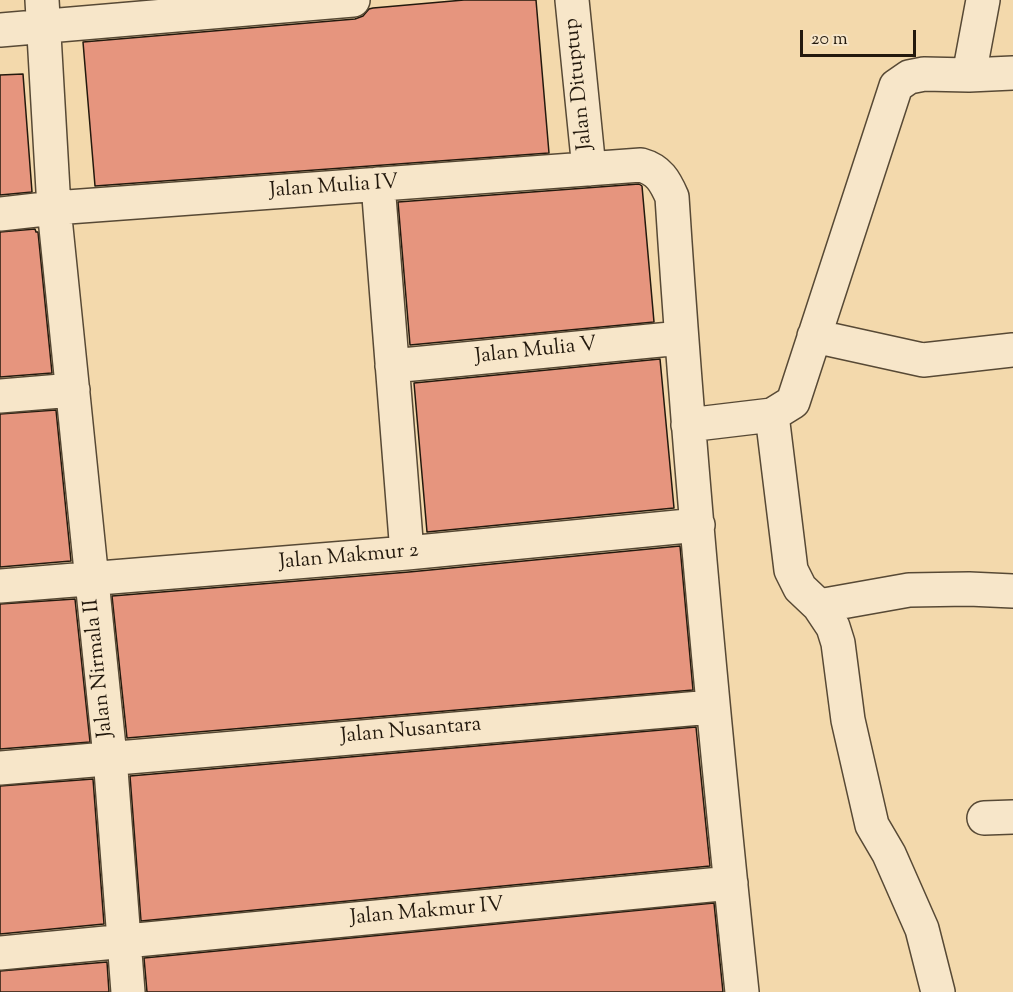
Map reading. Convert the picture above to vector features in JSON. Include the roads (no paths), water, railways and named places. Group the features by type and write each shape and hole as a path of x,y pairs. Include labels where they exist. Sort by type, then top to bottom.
{"street":[{"path":"0,30 42,13 353,0"},
{"name":"Jalan Dituptup","path":"572,0 589,169"},
{"path":"969,75 983,0"},
{"name":"Jalan Nirmala II","path":"42,13 54,208 110,757 128,992"},
{"path":"688,424 772,415 794,402 897,86 909,77 924,74 1013,73"},
{"name":"Jalan Mulia IV","path":"0,214 54,208 641,165 653,168 664,179 672,197 681,338"},
{"path":"378,184 406,554"},
{"path":"814,336 923,360 1013,350"},
{"path":"681,338 712,707 742,992"},
{"name":"Jalan Mulia V","path":"392,366 681,338"},
{"path":"0,396 73,390"},
{"path":"772,415 791,570 800,588 819,606 833,627 838,643 848,720 872,825 889,854 922,929 938,992"},
{"name":"Jalan Makmur 2","path":"0,586 406,554 698,525"},
{"path":"819,606 909,590 1013,591"},
{"name":"Jalan Nusantara","path":"0,768 712,707"},
{"name":"Jalan Makmur IV","path":"0,953 731,883"}]}
